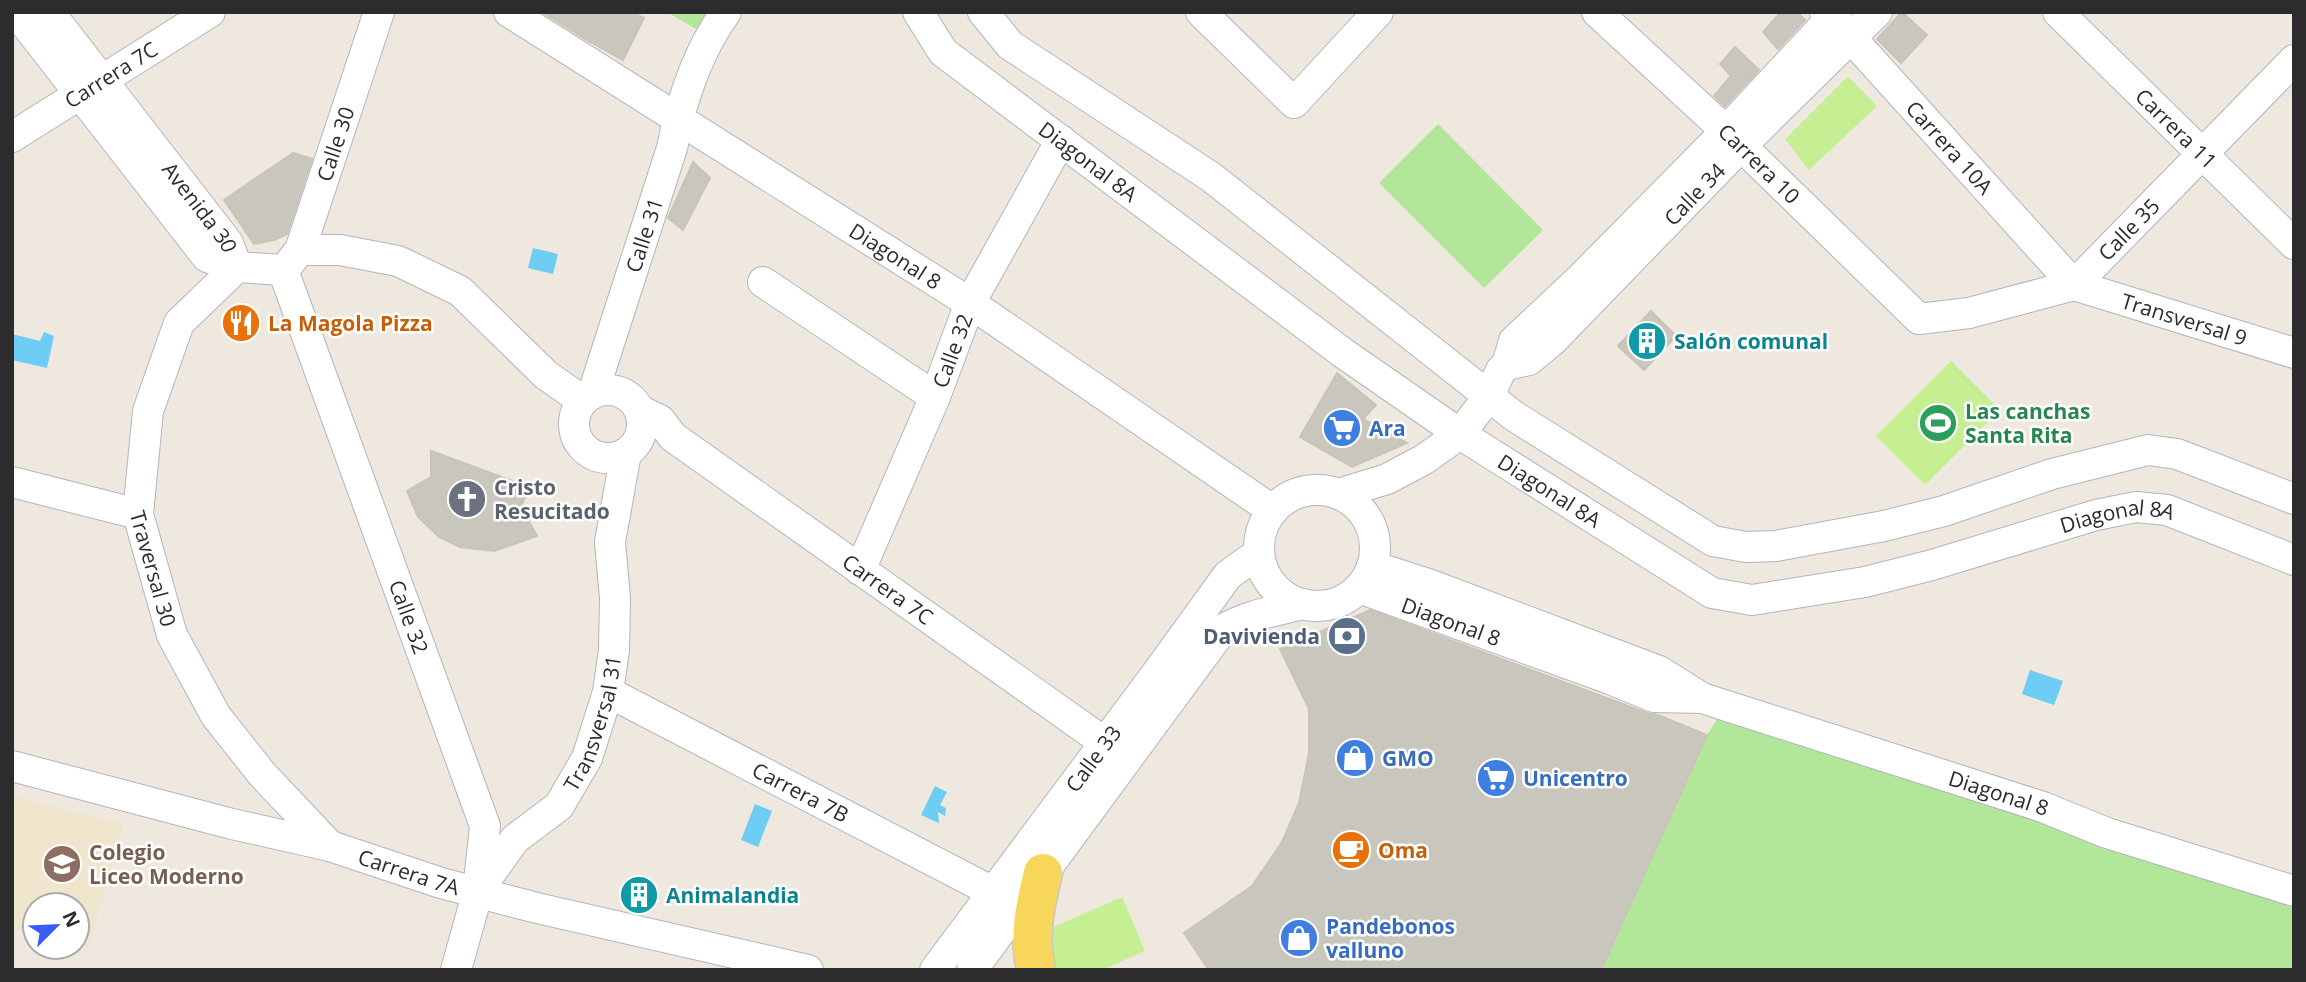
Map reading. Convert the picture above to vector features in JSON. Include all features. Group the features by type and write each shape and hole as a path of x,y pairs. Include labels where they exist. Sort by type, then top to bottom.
{"main road":[{"path":"1036,970 1031,936 1043,873"}],"street":[{"name":"Avenida 30","path":"16,12 91,88 228,243 237,267"},
{"name":"Avenida 30","path":"49,12 91,88"},
{"name":"Carrera 7C","path":"12,137 210,12"},
{"name":"Calle 30","path":"292,260 379,12"},
{"name":"Diagonal 8","path":"509,12 970,303 1272,510"},
{"path":"678,118 710,34 726,12"},
{"name":"Diagonal 8A","path":"918,12 943,52 1343,353 1460,434 1712,593 1752,600 1865,582 1932,565 2096,515 2136,507 2167,510 2294,560"},
{"name":"Diagonal 8A","path":"983,12 1010,45 1211,177 1514,416 1713,541 1746,547 1776,546 1908,520 1944,511 2052,474 2148,450 2177,454 2294,499"},
{"path":"1201,12 1294,103 1378,12"},
{"name":"Carrera 10","path":"1597,12 1734,139 1919,319 1969,313 2074,285"},
{"name":"Calle 34","path":"1338,494 1387,479 1423,460 1460,434 1489,396 1501,370 1507,365 1514,341 1734,139 1836,20 1877,12"},
{"name":"Carrera 11","path":"2057,12 2294,244"},
{"name":"Carrera 10A","path":"1836,20 2074,285"},
{"name":"Calle 35","path":"2074,285 2294,60"},
{"name":"Calle 31","path":"588,397 607,350 672,148 678,118"},
{"name":"Calle 32","path":"860,570 935,397 970,303 1060,140"},
{"name":"Transversal 31","path":"237,267 340,250 398,261 460,291 546,375 585,444 614,517"},
{"name":"Calle 32","path":"292,260 485,826 478,891 456,970"},
{"name":"Traversal 30","path":"237,267 179,323 148,411 138,514 172,635 216,716 262,774 330,846"},
{"path":"763,282 935,397"},
{"name":"Transversal 9","path":"2074,285 2294,353"},
{"path":"607,350 632,424 616,457 604,458 585,444 574,422 577,411 588,397 605,390 632,424"},
{"name":"Transversal 31","path":"546,375 588,397"},
{"name":"Carrera 7C","path":"632,424 673,437 1104,742"},
{"name":"Transversal 31","path":"478,891 515,839 559,806 587,758 608,692 614,650 615,598 610,542 632,424"},
{"path":"1366,518 1387,479"},
{"path":"12,482 138,514"},
{"path":"1321,489 1338,494 1349,500 1366,518 1374,542 1365,577 1346,598 1330,604 1303,604 1281,594 1269,582 1259,553 1260,533 1272,510 1286,498 1303,491 1321,489"},
{"name":"Calle 33","path":"935,970 1228,575 1259,553"},
{"name":"Diagonal 8","path":"1365,577 1654,697 1702,698 2294,891"},
{"name":"Calle 33","path":"972,970 1222,630 1255,615 1303,604"},
{"name":"Carrera 7B","path":"608,692 993,892"},
{"name":"Carrera 7A","path":"12,766 232,824 330,846 441,883 537,908 808,970"}],"shaded area":[{"name":"Colegio Liceo Moderno","path":"17,797 123,824 91,941 91,891 21,891 21,931 12,929 12,817"}],"green space":[{"path":"667,12 708,12 696,29"},
{"path":"1848,76 1877,106 1809,170 1785,139"},
{"path":"1438,124 1543,230 1484,288 1379,183"},
{"name":"Las canchas Santa Rita","path":"1951,361 2000,410 1925,485 1876,436"},
{"path":"1730,699 2294,891 2294,970 1601,970 1707,735"},
{"path":"1122,897 1145,951 1102,970 1056,970 1040,933"}],"water":[{"path":"533,248 558,254 553,274 528,268"},
{"path":"44,332 54,336 47,368 12,360 12,334 40,341"},
{"path":"2030,670 2063,681 2054,705 2022,694"},
{"path":"935,786 947,792 940,805 946,808 945,816 938,812 939,823 921,815"},
{"path":"755,804 772,811 758,847 741,840"}],"building":[{"path":"542,12 631,12 644,18 623,60"},
{"path":"1781,12 1797,12 1805,20 1778,49 1763,32"},
{"path":"1902,12 1927,35 1901,63 1877,39"},
{"path":"1735,47 1759,70 1725,106 1714,96 1731,76 1720,64"},
{"path":"293,153 312,159 287,234 254,244 224,200"},
{"path":"693,162 710,178 683,230 668,218"},
{"name":"Salón comunal","path":"1651,311 1676,336 1644,370 1618,346"},
{"name":"Ara","path":"1337,373 1376,405 1363,419 1407,443 1352,467 1300,437"},
{"name":"Cristo Resucitado","path":"431,451 529,487 521,507 537,536 494,551 460,547 439,537 418,517 407,491 431,477"},
{"name":"Unicentro","path":"1370,610 1707,735 1601,970 1209,970 1184,933 1252,886 1282,842 1299,803 1309,753 1309,709 1280,649"},
{"name":"Animalandia","path":"633,880 651,886 646,912 627,904"}],"place":[{"name":"La Magola Pizza","path":"241,323"},
{"name":"Salón comunal","path":"1647,341"},
{"name":"Las canchas Santa Rita","path":"1938,423"},
{"name":"Ara","path":"1342,428"},
{"name":"Cristo Resucitado","path":"467,499"},
{"name":"Davivienda","path":"1347,636"},
{"name":"GMO","path":"1355,758"},
{"name":"Unicentro","path":"1496,778"},
{"name":"Oma","path":"1351,850"},
{"name":"Colegio Liceo Moderno","path":"62,864"},
{"name":"Animalandia","path":"639,895"},
{"name":"Pandebonos valluno","path":"1299,938"}]}
